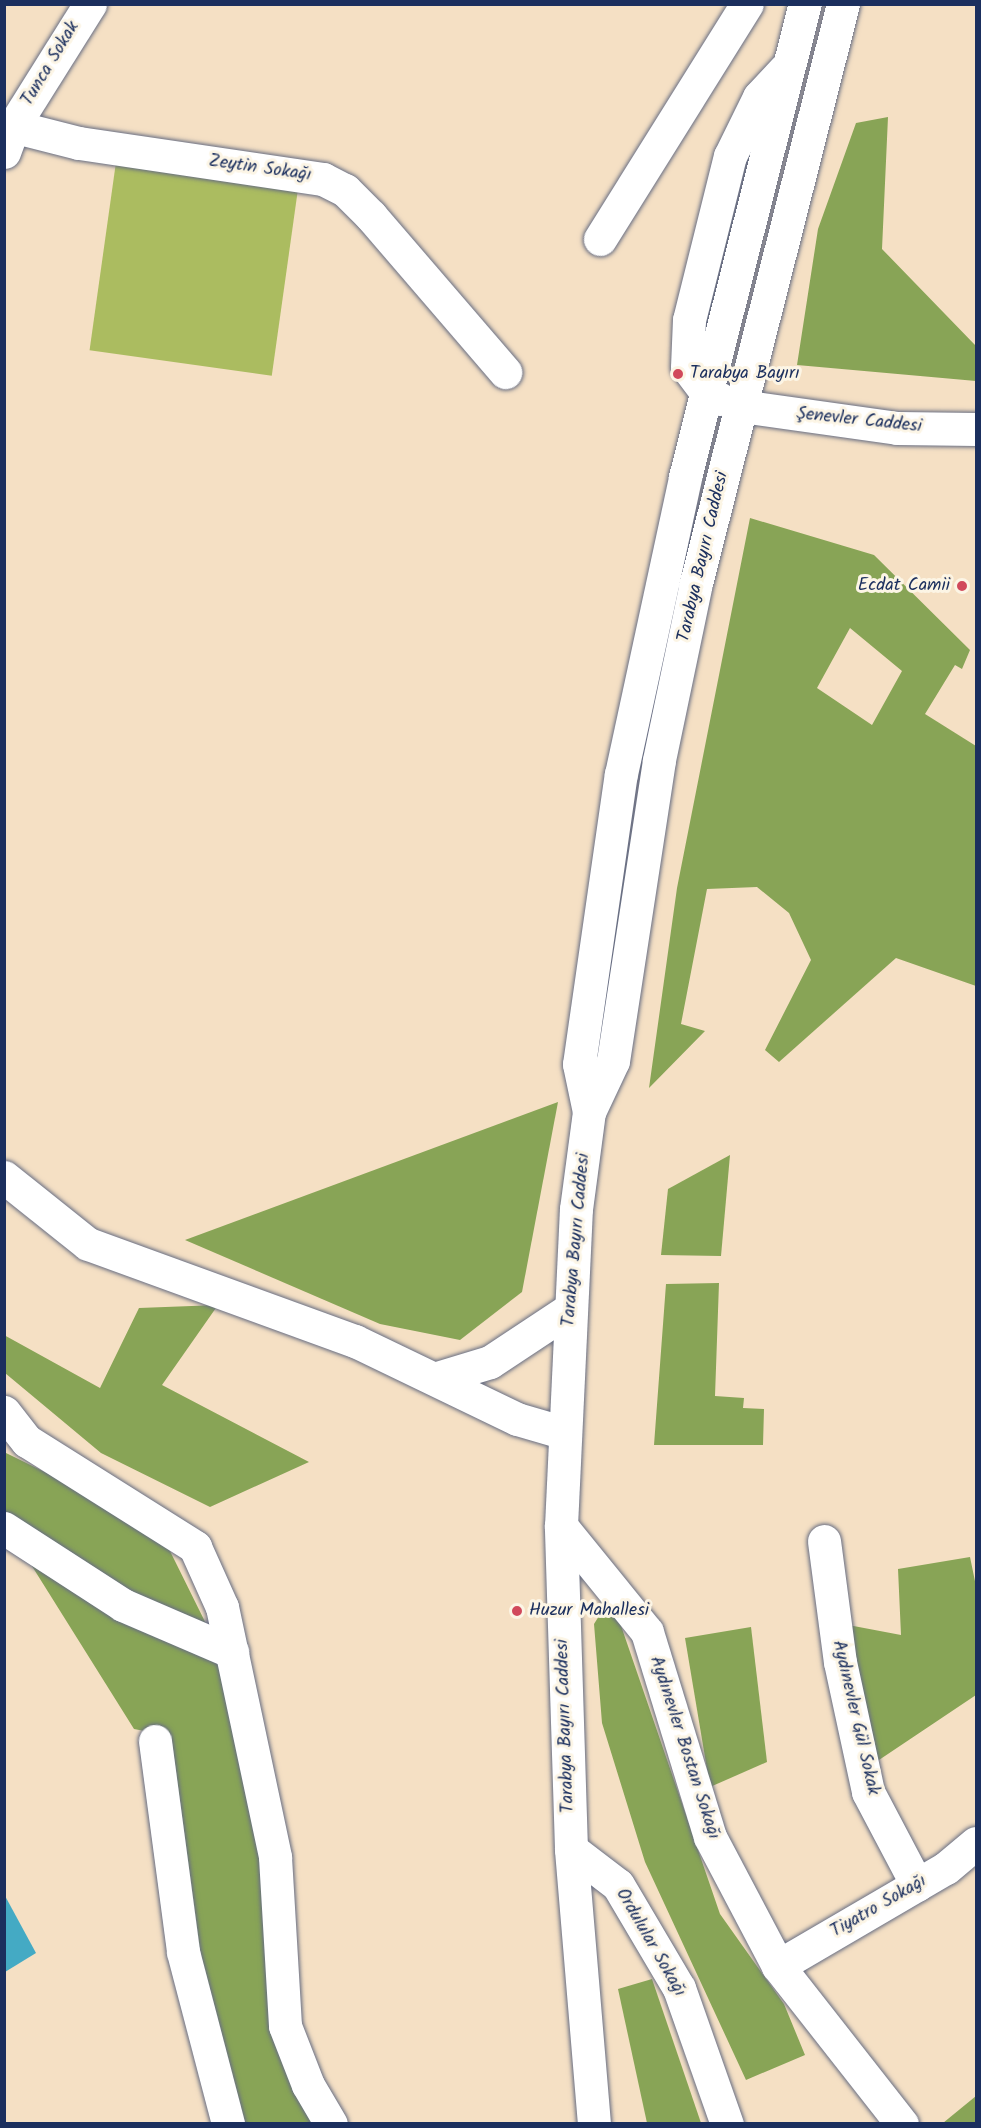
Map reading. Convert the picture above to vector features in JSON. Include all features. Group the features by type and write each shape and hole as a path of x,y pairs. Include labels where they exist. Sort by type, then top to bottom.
{"street":[{"name":"Tunca Sokak","path":"8,134 90,4"},
{"path":"600,239 747,4"},
{"path":"706,392 687,367 685,343 711,232 744,121 789,64 805,4"},
{"name":"Tarabya Bayırı Caddesi","path":"589,1112 613,1061 659,760 709,525 843,4"},
{"name":"Zeytin Sokağı","path":"8,134 322,179 345,190 371,216 505,372"},
{"name":"Tarabya Bayırı Caddesi","path":"594,2124 571,1849 561,1526 570,1309 589,1112 579,1064 621,774 706,392"},
{"name":"Şenevler Caddesi","path":"706,392 741,406 897,428 976,429"},
{"path":"4,1177 88,1244 355,1341 438,1378 517,1419 565,1433"},
{"path":"438,1378 490,1362 570,1309"},
{"path":"4,1412 27,1441 195,1547 222,1607 275,1857 285,2026 308,2085 331,2124"},
{"name":"Aydınevler Bostan Sokağı","path":"561,1526 647,1632 710,1837 778,1966 902,2124"},
{"path":"4,1528 123,1605 232,1652"},
{"name":"Aydınevler Gül Sokak","path":"824,1541 840,1662 868,1792 917,1885"},
{"path":"155,1741 183,1952 228,2124"},
{"name":"Tiyatro Sokağı","path":"778,1966 917,1885 976,1843"},
{"name":"Ordulular Sokağı","path":"571,1849 618,1885 679,1988 727,2124"}],"green space":[{"path":"888,117 882,249 976,346 976,381 797,365 818,229 856,123"},
{"path":"116,162 298,188 272,376 90,350"},
{"path":"750,518 874,555 970,650 962,669 955,665 925,714 976,746 976,986 896,958 779,1062 765,1050 811,960 789,913 757,887 707,889 681,1024 705,1031 649,1088 677,888","holes":["850,628 902,671 872,725 817,688"]},
{"path":"558,1102 522,1292 460,1340 380,1324 185,1240"},
{"path":"730,1155 721,1256 661,1255 668,1189"},
{"path":"719,1283 715,1396 744,1398 743,1408 764,1409 763,1445 654,1445 666,1284"},
{"path":"218,1305 162,1385 309,1462 210,1507 101,1453 5,1373 4,1335 100,1388 139,1308"},
{"path":"4,1452 61,1480 168,1547 220,1652 267,1858 274,2028 323,2123 233,2123 155,1733 134,1729 20,1547 5,1537"},
{"path":"970,1557 976,1586 976,1695 870,1766 843,1624 901,1635 898,1569"},
{"path":"604,1608 617,1614 720,1914 784,2004 805,2055 746,2080 645,1862 602,1723 594,1624"},
{"path":"751,1627 767,1762 710,1787 685,1638"},
{"path":"652,1979 701,2123 647,2123 618,1989"},
{"path":"976,2096 976,2123 943,2123"}],"water":[{"path":"4,1894 36,1953 5,1972 4,1972"}],"place":[{"name":"Tarabya Bayırı","path":"678,374"},
{"name":"Ecdat Camii","path":"962,586"},
{"name":"Huzur Mahallesi","path":"517,1611"}]}
